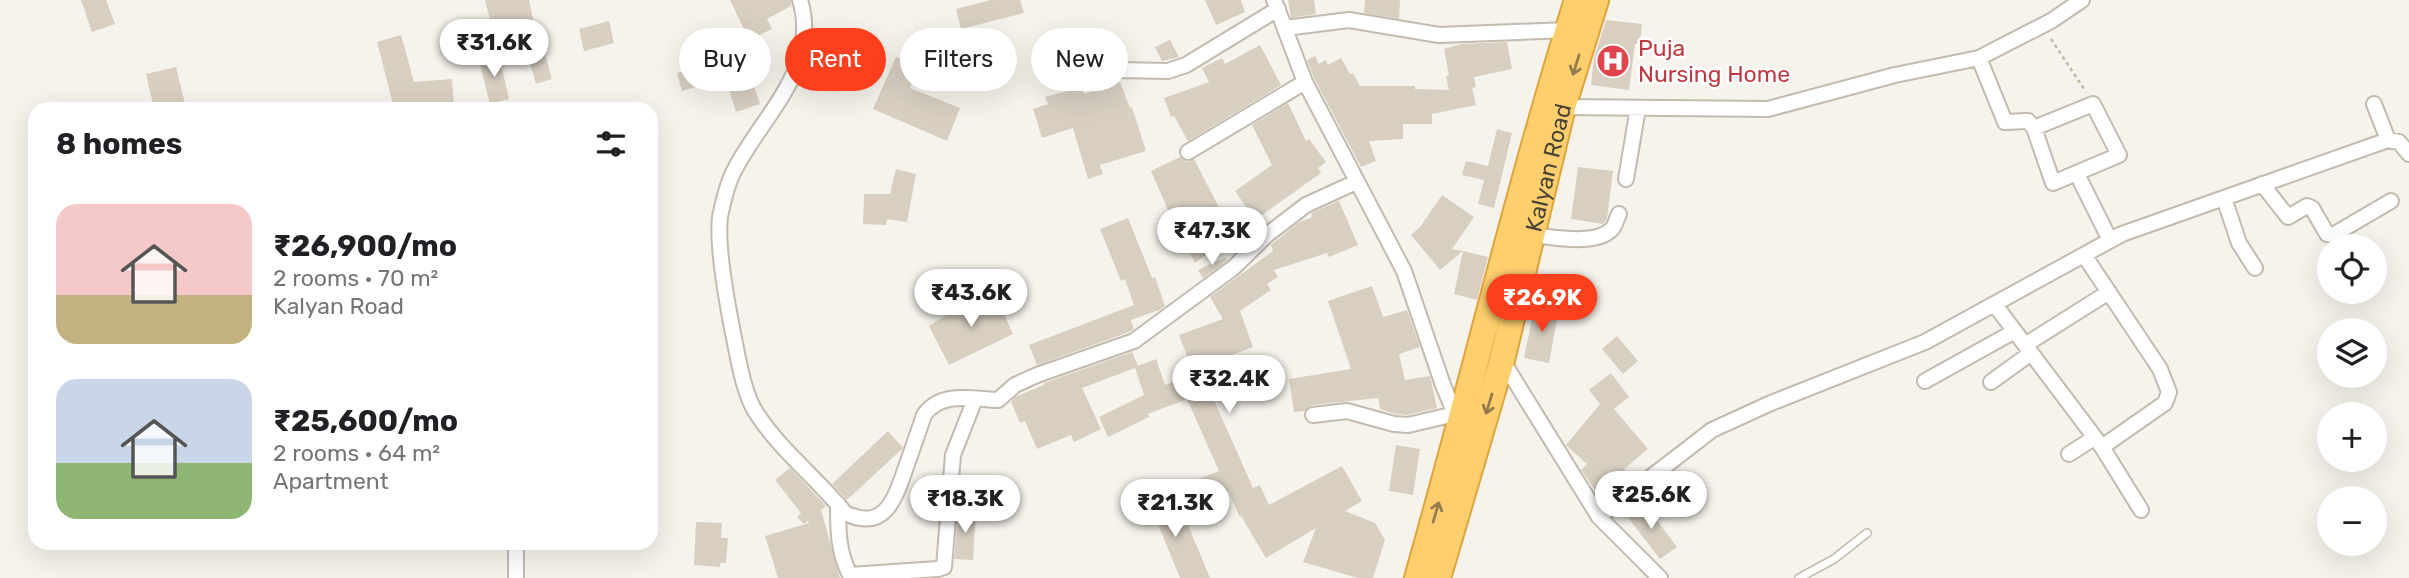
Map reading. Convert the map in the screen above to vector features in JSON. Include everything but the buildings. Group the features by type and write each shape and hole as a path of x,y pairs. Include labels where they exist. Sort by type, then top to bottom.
{"highway":[{"path":"1417,578 1457,420 1544,107 1577,0"},
{"name":"Kalyan Road","path":"1438,578 1502,360 1563,107 1596,0"}],"street":[{"path":"800,0 804,11 802,51 790,86 763,122 734,170 720,214 722,260 740,367 755,412 845,513 856,519 872,519 885,512 895,498 924,415 930,407 944,399 998,400 1015,385 1134,341 1233,268 1268,234 1306,205 1356,182"},
{"path":"1563,107 1768,109 1895,75 1979,58 2051,21 2082,0"},
{"path":"1128,70 1168,71 1186,65 1276,5 1305,82 1404,271 1457,420 1476,448"},
{"path":"1285,28 1349,20 1439,35 1568,30"},
{"path":"1979,58 2005,122 2028,121 2034,128 2053,184 2119,155 2093,104 2034,128"},
{"path":"1188,152 1305,82"},
{"path":"1599,517 1712,430 1771,403 1925,342 2122,233 2262,184 2401,143 2374,104"},
{"path":"1626,179 1638,108"},
{"path":"2081,182 2110,240"},
{"path":"2262,184 2288,217 2307,206 2312,208 2327,234 2333,235 2391,201"},
{"path":"2224,198 2239,243 2255,268"},
{"path":"1532,234 1578,240 1603,235 1613,229 1619,214"},
{"path":"2069,454 2098,443 2165,403 2169,392 2160,369 2084,255"},
{"path":"1991,382 2028,349 2109,292"},
{"path":"1995,305 2098,443 2141,510"},
{"path":"1925,381 2015,331"},
{"path":"1502,360 1599,517 1660,578"},
{"path":"838,504 842,560 850,575 938,569 943,566 953,454 975,399"},
{"path":"1314,415 1347,411 1394,424 1408,425 1457,420"},
{"path":"516,552 516,578"}],"lane":[{"path":"1799,578 1835,559 1867,533"}],"path":[{"path":"2056,47 2093,104"}],"place":[{"name":"Puja Nursing Home","path":"1613,61"}]}
